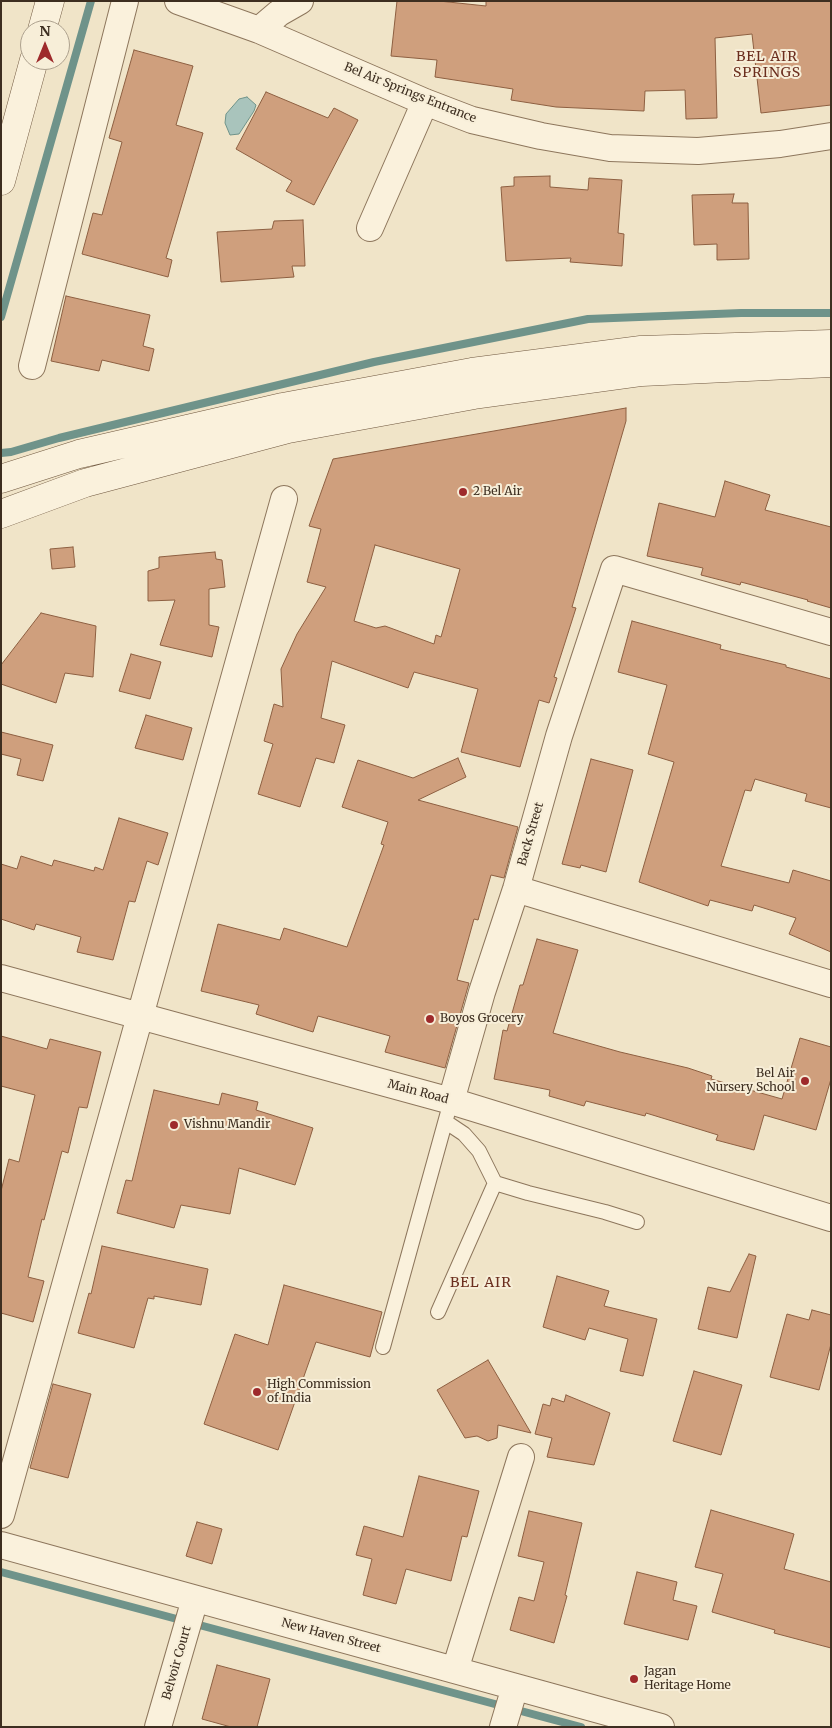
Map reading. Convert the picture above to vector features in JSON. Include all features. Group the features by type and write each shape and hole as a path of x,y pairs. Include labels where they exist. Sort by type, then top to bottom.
{"main road":[{"path":"45,20 50,1"},
{"path":"1,180 31,70"},
{"path":"1,479 79,454 283,407 472,372 641,350 831,344"},
{"path":"1,514 84,483 278,432 474,395 642,372 831,362"}],"street":[{"path":"32,366 125,1"},
{"name":"Bel Air Springs Entrance","path":"178,1 259,30 424,102 472,120 541,136 610,148 698,151 780,144 831,136"},
{"path":"259,30 279,13 300,1"},
{"path":"370,228 424,102"},
{"path":"1,1515 284,499"},
{"name":"Back Street","path":"449,1112 482,992 516,889 559,736 614,569 831,632"},
{"path":"516,889 831,984"},
{"name":"Main Road","path":"1,978 140,1017 449,1112 831,1218"},
{"path":"456,1670 521,1457"},
{"name":"New Haven Street","path":"1,1546 456,1670 514,1690 661,1727"},
{"name":"Belvoir Court","path":"158,1727 195,1599"},
{"path":"504,1723 514,1690"}],"lane":[{"path":"449,1112 464,1134 479,1151 495,1183 528,1194 605,1212 637,1222"},
{"path":"383,1347 449,1112"},
{"path":"438,1312 495,1183"}],"water":[{"path":"247,97 256,105 254,111 239,134 230,135 225,123 226,114 239,99"}],"building":[{"path":"397,1 439,1 486,6 486,1 831,1 831,105 761,113 752,34 715,38 717,118 686,119 685,90 645,91 644,111 556,107 511,100 513,89 435,77 437,60 391,56"},
{"path":"134,50 193,66 176,125 203,133 166,258 172,260 168,277 82,254 93,213 102,215 122,142 109,138"},
{"path":"266,92 328,118 334,108 358,120 314,205 286,191 292,181 236,149"},
{"path":"550,176 550,187 588,190 589,178 622,180 618,233 624,234 622,266 570,262 571,258 506,261 501,187 514,186 514,177"},
{"path":"734,194 732,203 748,203 749,259 717,260 717,244 694,245 692,195"},
{"path":"303,220 305,266 292,266 294,277 221,282 217,232 272,229 274,221"},
{"path":"66,296 150,315 143,346 154,349 149,371 102,360 99,371 51,361"},
{"path":"626,408 626,421 572,607 576,608 554,677 557,678 549,703 539,700 520,767 461,752 478,689 414,672 408,688 332,661 321,718 345,725 334,763 316,758 300,807 258,794 273,744 264,741 274,704 283,707 281,669 297,634 326,587 307,582 321,529 309,526 333,459","holes":["375,545 460,569 441,637 436,635 434,644 385,626 376,628 354,621"]},
{"path":"725,481 770,495 765,510 831,527 831,608 741,582 740,585 701,575 703,568 647,556 659,503 715,517"},
{"path":"73,547 75,567 52,569 50,549"},
{"path":"215,552 216,559 222,560 225,587 209,589 209,625 219,627 212,657 160,645 175,600 148,601 148,571 159,568 159,557"},
{"path":"41,613 96,626 93,677 65,673 56,703 1,684 1,665"},
{"path":"632,621 721,645 720,649 786,665 786,667 831,679 831,808 805,801 807,794 755,779 751,791 745,790 721,866 789,883 793,870 831,881 831,952 789,934 796,918 754,905 752,911 710,900 708,906 639,882 674,762 648,754 667,685 618,672"},
{"path":"131,654 161,662 150,699 119,691"},
{"path":"146,715 192,728 183,760 135,748"},
{"path":"1,732 53,745 43,781 17,775 21,759 1,754"},
{"path":"458,758 466,777 418,800 518,827 504,878 491,875 478,920 474,919 457,980 469,983 445,1068 385,1052 390,1036 318,1016 313,1032 256,1014 259,1005 201,991 218,924 280,940 284,928 347,947 384,845 381,844 388,822 342,807 358,760 413,778"},
{"path":"591,759 633,770 606,872 581,865 580,868 562,864"},
{"path":"119,818 168,833 158,865 147,861 135,902 129,901 113,960 77,952 81,937 36,924 34,930 1,919 1,864 17,869 21,856 52,866 54,860 94,871 95,867 103,870"},
{"path":"537,939 578,950 553,1033 620,1052 688,1068 712,1076 711,1079 782,1099 800,1038 831,1047 831,1079 816,1130 764,1115 754,1150 716,1140 718,1135 646,1113 645,1116 586,1101 584,1106 549,1096 550,1090 494,1079 503,1030 507,1031 520,985 523,985"},
{"path":"1,1036 47,1049 50,1039 101,1052 87,1108 79,1107 68,1153 62,1151 44,1220 42,1219 28,1277 44,1281 33,1322 1,1313 1,1191 9,1159 19,1162 35,1095 1,1086"},
{"path":"154,1090 219,1105 222,1093 258,1102 256,1110 313,1128 295,1185 239,1168 230,1214 181,1205 174,1228 117,1213 126,1180 132,1181"},
{"path":"102,1246 208,1269 201,1305 154,1296 154,1299 148,1298 134,1348 78,1333 89,1293 91,1294"},
{"path":"749,1254 756,1256 737,1338 698,1329 708,1287 730,1292"},
{"path":"557,1276 609,1291 604,1306 657,1319 643,1376 620,1371 628,1339 589,1328 585,1340 543,1327"},
{"path":"284,1285 382,1312 370,1357 316,1342 278,1450 204,1424 235,1334 268,1345"},
{"path":"812,1310 831,1315 831,1344 819,1390 770,1377 787,1314 809,1320"},
{"path":"488,1360 531,1433 498,1425 497,1438 488,1441 477,1436 465,1438 437,1390"},
{"path":"694,1371 742,1385 721,1455 673,1441"},
{"path":"53,1384 91,1394 68,1478 30,1468"},
{"path":"566,1395 610,1413 594,1465 547,1457 552,1438 535,1434 543,1404 550,1406 552,1398 564,1402"},
{"path":"419,1476 479,1491 467,1537 462,1536 451,1581 406,1569 396,1604 363,1595 372,1559 356,1555 364,1526 403,1537"},
{"path":"711,1510 794,1534 784,1569 831,1582 831,1648 774,1633 775,1630 712,1612 723,1574 695,1567"},
{"path":"529,1511 582,1523 565,1595 567,1596 554,1643 510,1630 519,1597 534,1601 544,1562 518,1556"},
{"path":"197,1522 222,1529 212,1564 186,1556"},
{"path":"637,1572 677,1582 673,1600 697,1606 688,1640 624,1624"},
{"path":"217,1665 270,1679 257,1727 231,1727 202,1719"}],"waterway":[{"path":"1,317 91,1"},
{"path":"1,453 374,362 588,319 741,313 831,313"},
{"path":"1,1572 581,1727"}],"place":[{"name":"2 Bel Air","path":"463,492"},
{"name":"Boyos Grocery","path":"430,1019"},
{"name":"Bel Air Nursery School","path":"805,1081"},
{"name":"Vishnu Mandir","path":"174,1125"},
{"name":"High Commission of India","path":"257,1392"},
{"name":"Jagan Heritage Home","path":"634,1679"}],"district":[{"name":"BEL AIR SPRINGS","path":"767,66"},
{"name":"BEL AIR","path":"481,1283"}]}
